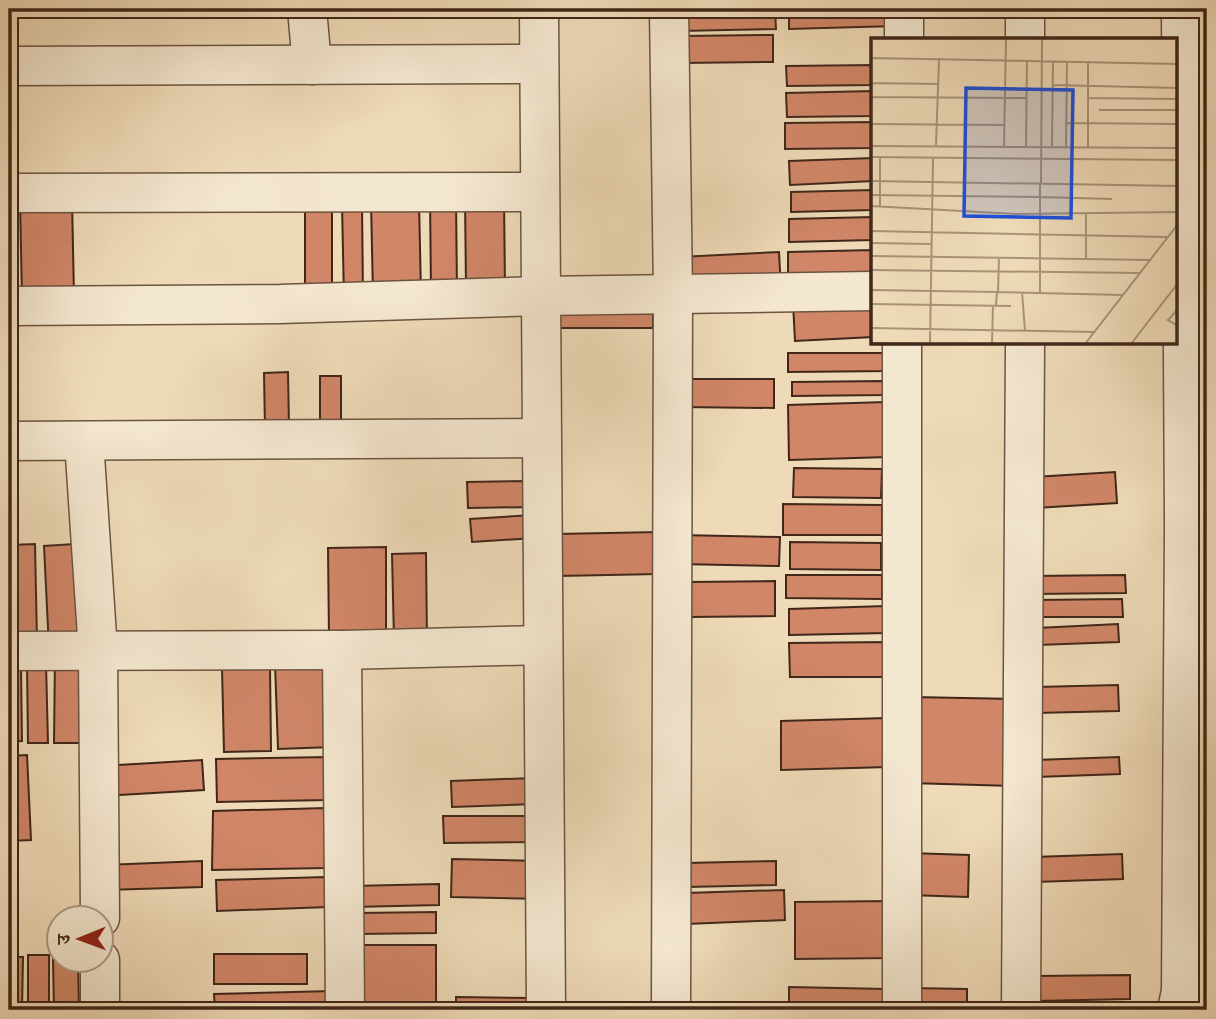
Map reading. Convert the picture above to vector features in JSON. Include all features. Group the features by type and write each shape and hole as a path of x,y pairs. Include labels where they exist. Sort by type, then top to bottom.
{"street":[{"path":"307,9 312,65"},
{"path":"539,9 546,1010"},
{"path":"669,9 673,295 671,1010"},
{"path":"904,9 904,38"},
{"path":"1025,9 1025,38"},
{"path":"1177,1010 1181,991 1188,296 1181,9"},
{"path":"9,66 539,64"},
{"path":"9,193 539,192"},
{"path":"9,306 280,304 540,296 871,291"},
{"path":"902,345 902,1010"},
{"path":"1021,1010 1025,345"},
{"path":"9,441 541,438"},
{"path":"84,441 98,651 100,904"},
{"path":"9,651 342,650 543,645"},
{"path":"342,650 345,1010"},
{"path":"100,974 100,1010"}],"building":[{"path":"679,9 775,9 776,29 679,31"},
{"path":"789,9 894,9 895,26 789,29"},
{"path":"773,35 773,62 683,63 682,36"},
{"path":"871,65 871,85 787,86 786,66"},
{"path":"871,91 871,116 787,117 786,93"},
{"path":"871,122 871,148 785,149 785,123"},
{"path":"871,158 871,181 790,185 789,161"},
{"path":"871,190 871,210 791,212 791,192"},
{"path":"305,196 332,196 332,295 305,295"},
{"path":"430,196 456,196 457,292 431,292"},
{"path":"465,197 504,197 505,288 466,288"},
{"path":"72,200 74,296 22,297 20,201"},
{"path":"419,201 421,294 373,295 371,202"},
{"path":"342,204 362,204 363,298 344,299"},
{"path":"871,217 871,240 789,242 789,219"},
{"path":"871,250 871,284 788,287 788,252"},
{"path":"779,252 781,289 682,293 680,257"},
{"path":"871,298 871,337 795,341 793,303"},
{"path":"552,306 653,306 653,328 552,328"},
{"path":"788,353 890,353 890,371 788,372"},
{"path":"288,372 289,427 265,428 264,373"},
{"path":"320,376 341,376 341,430 320,430"},
{"path":"680,379 774,379 774,408 680,407"},
{"path":"885,381 885,395 792,396 792,382"},
{"path":"886,402 888,457 789,460 788,405"},
{"path":"1196,422 1207,422 1207,461 1197,462"},
{"path":"794,468 882,469 881,498 793,497"},
{"path":"1115,472 1117,503 1036,508 1034,477"},
{"path":"532,481 533,507 468,508 467,482"},
{"path":"783,504 882,505 882,535 783,535"},
{"path":"533,515 534,538 472,542 470,519"},
{"path":"659,532 659,574 558,576 557,534"},
{"path":"679,535 780,537 779,566 679,564"},
{"path":"790,542 881,543 881,570 790,569"},
{"path":"35,544 37,641 14,642 11,545"},
{"path":"74,544 79,648 49,649 44,546"},
{"path":"386,547 386,638 329,639 328,548"},
{"path":"426,553 427,639 394,639 392,554"},
{"path":"786,575 882,575 882,599 786,598"},
{"path":"1125,575 1126,593 1032,594 1032,576"},
{"path":"775,581 775,616 688,617 688,582"},
{"path":"1122,599 1123,617 1035,617 1035,600"},
{"path":"886,606 887,633 789,635 789,609"},
{"path":"1118,624 1119,642 1038,645 1037,628"},
{"path":"890,642 890,677 790,677 789,643"},
{"path":"55,656 83,657 81,743 54,743"},
{"path":"330,662 333,747 278,749 275,664"},
{"path":"27,663 46,663 48,743 28,743"},
{"path":"9,667 21,667 22,741 9,742"},
{"path":"270,667 271,751 224,752 222,668"},
{"path":"1118,685 1119,711 1036,713 1036,687"},
{"path":"912,697 1015,699 1013,786 910,783"},
{"path":"887,718 888,767 781,770 781,721"},
{"path":"1192,725 1207,725 1207,750 1192,750"},
{"path":"27,755 31,840 9,841 9,756"},
{"path":"329,757 330,800 217,802 216,759"},
{"path":"1119,757 1120,774 1037,777 1036,760"},
{"path":"202,760 204,790 103,796 102,766"},
{"path":"1188,762 1207,762 1207,806 1189,806"},
{"path":"533,778 534,804 452,807 451,781"},
{"path":"326,808 327,868 212,870 213,811"},
{"path":"443,816 532,816 532,842 444,843"},
{"path":"910,853 969,855 968,897 909,895"},
{"path":"1122,854 1123,879 1035,882 1034,857"},
{"path":"452,859 541,861 541,899 451,897"},
{"path":"202,861 202,887 106,890 105,865"},
{"path":"776,861 776,885 687,887 686,863"},
{"path":"326,877 328,907 217,911 216,880"},
{"path":"1188,878 1207,878 1207,915 1187,915"},
{"path":"439,884 439,905 353,907 352,886"},
{"path":"784,890 785,920 687,924 686,893"},
{"path":"893,901 893,958 795,959 795,902"},
{"path":"436,912 436,933 358,934 358,913"},
{"path":"359,945 436,945 436,1004 359,1005"},
{"path":"214,954 307,954 307,984 214,984"},
{"path":"28,955 46,955 49,1010 28,1010"},
{"path":"9,957 23,957 22,1010 9,1010"},
{"path":"53,974 78,974 79,1010 54,1010"},
{"path":"1130,975 1130,999 1035,1001 1035,976"},
{"path":"789,987 886,989 885,1010 789,1010"},
{"path":"911,988 967,989 967,1010 910,1010"},
{"path":"332,991 332,1010 215,1010 214,994"},
{"path":"456,997 528,998 527,1010 456,1010"}]}
